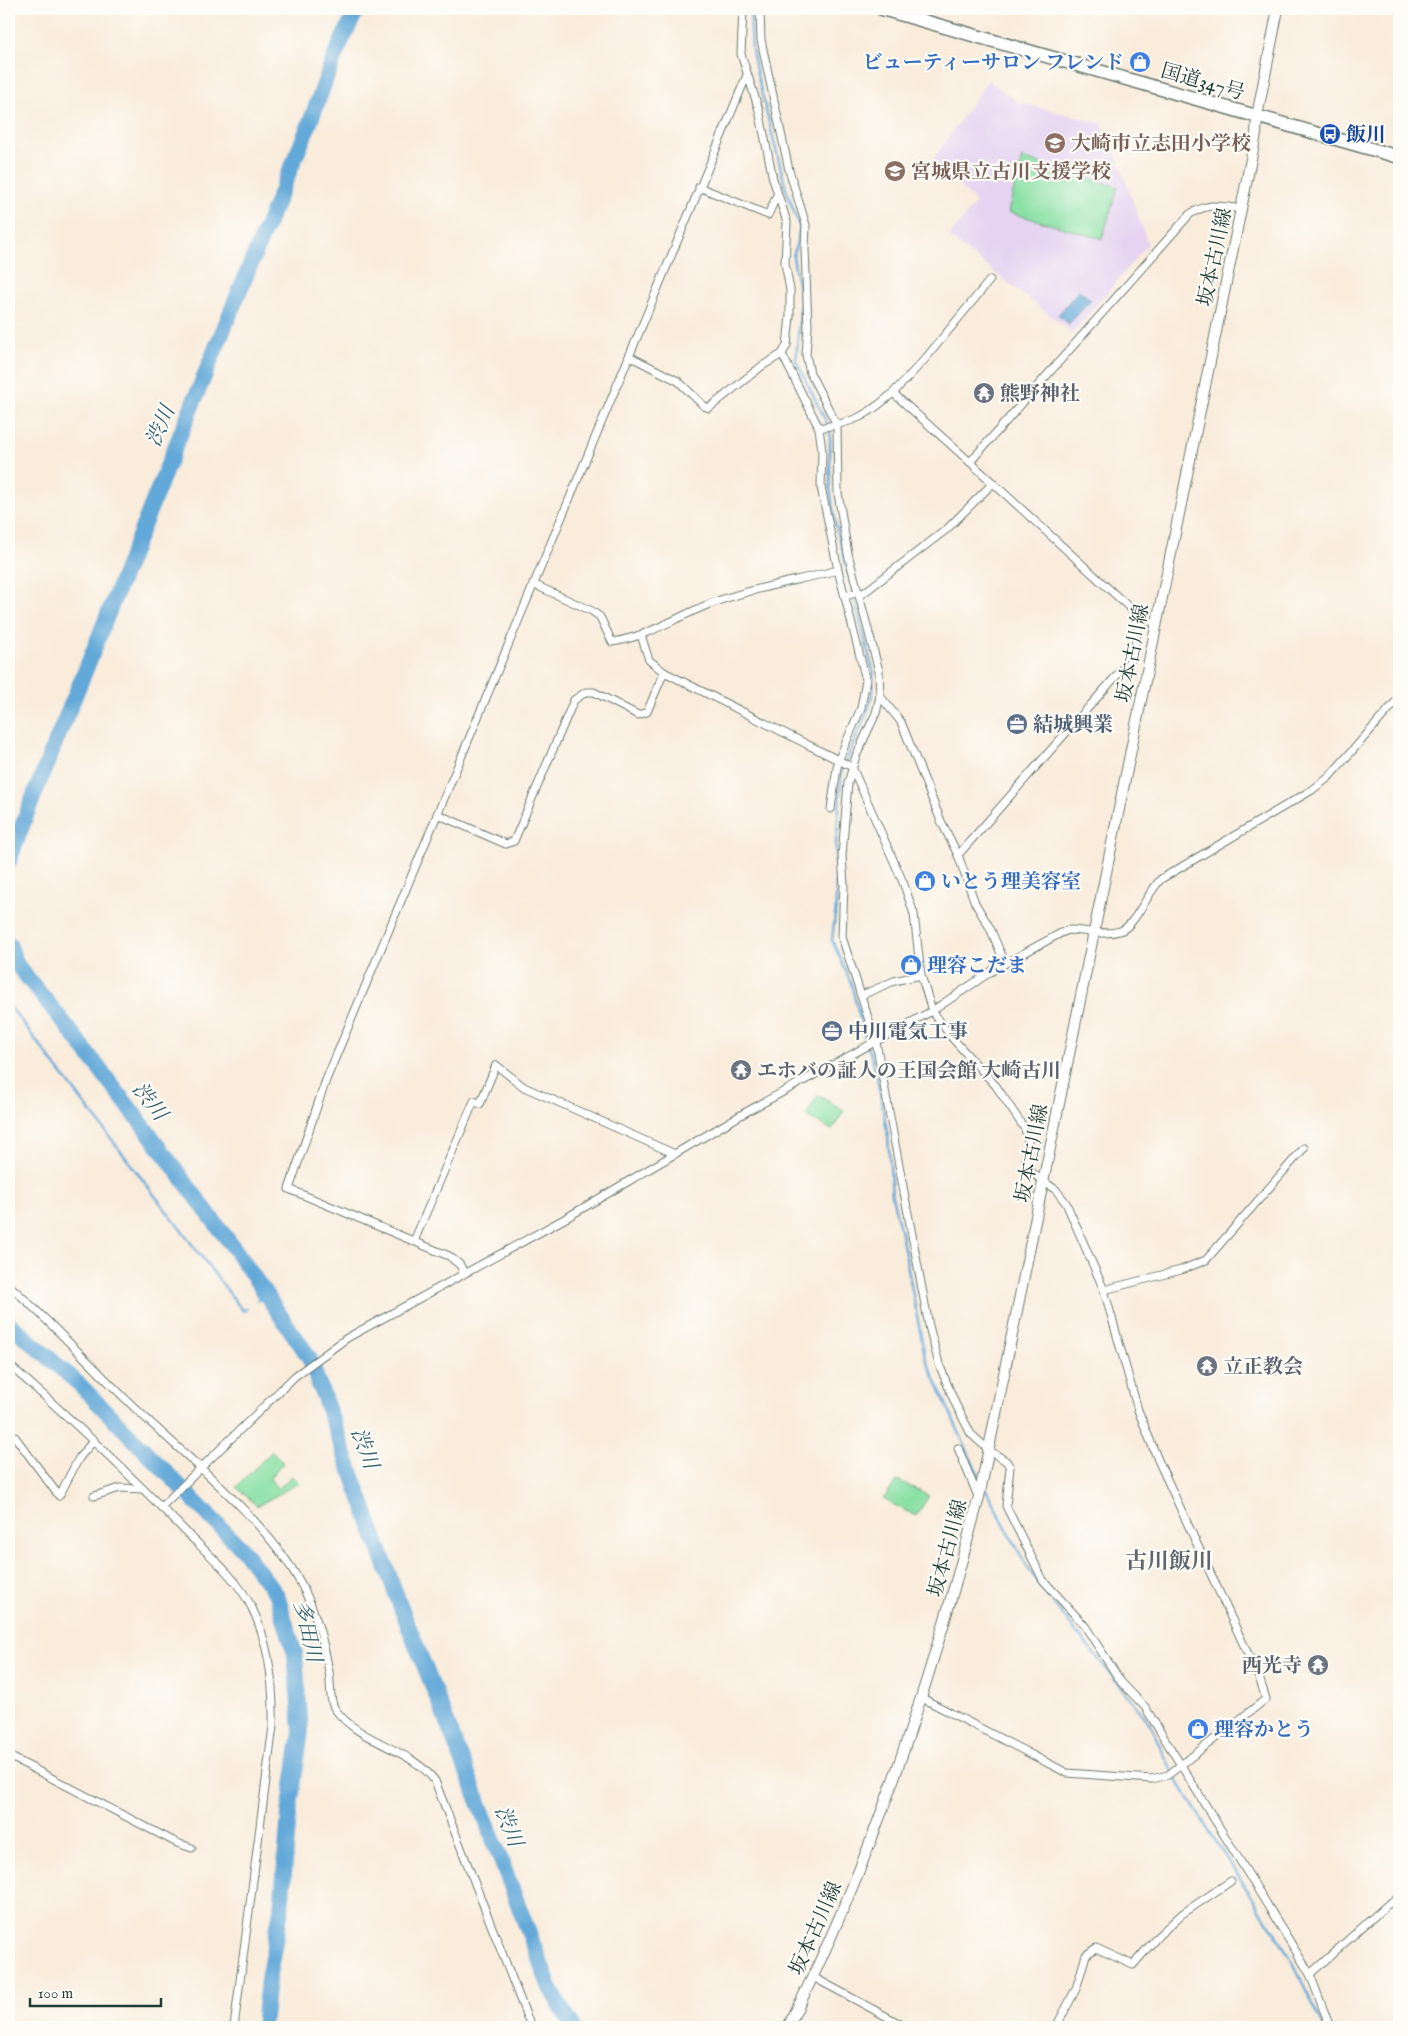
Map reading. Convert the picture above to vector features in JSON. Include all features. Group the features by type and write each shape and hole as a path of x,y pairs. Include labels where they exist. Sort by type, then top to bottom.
{"highway":[{"name":"国道347号","path":"882,9 1399,158"}],"main road":[{"name":"坂本古川線","path":"788,2027 854,1883 886,1802 922,1698 979,1498 1241,209 1278,9"}],"street":[{"path":"629,356 678,381 704,406 710,408 762,366 782,354 787,345 790,290 785,263 787,222 777,195 759,110 741,54 743,9"},
{"path":"760,9 761,40 789,170 806,225 808,327 806,355 810,373 835,426 838,493 848,554 879,671 880,696 876,713 850,767 842,856 844,885 842,937 862,995 874,1043 929,1326 939,1364 955,1403 972,1434 990,1451 1006,1461 1010,1467 1006,1506 1043,1580 1085,1626 1121,1682 1144,1707 1310,1974 1330,2027"},
{"path":"464,1273 460,1265 449,1256 289,1189 326,1080 747,75"},
{"path":"699,187 768,215 777,195"},
{"path":"970,462 1190,214 1203,206 1214,205 1241,209"},
{"path":"821,427 835,426 869,413 893,394 925,360 990,280"},
{"path":"782,354 821,427 821,488 838,570 866,680 861,708 839,762 832,809"},
{"path":"893,394 1142,619 1156,623"},
{"path":"846,596 859,593 947,529 993,483"},
{"path":"533,584 592,611 600,617 612,642 641,636 721,600 838,570"},
{"path":"958,855 1133,657 1138,628 1142,619"},
{"path":"641,636 644,651 649,660 664,672 850,767 907,893 915,923 921,975 932,1011 953,1039 996,1086 1025,1128 1028,1135 1027,1165 1032,1173 1056,1190 1066,1203 1104,1290 1138,1410 1158,1460 1260,1680 1266,1699 1168,1775 1152,1779 1067,1773 922,1698"},
{"path":"437,814 506,844 514,841 574,700 586,692 594,692 638,715 642,714 647,712 664,672"},
{"path":"880,696 901,722 941,821 958,855 975,903 990,928 1005,963"},
{"path":"164,1504 298,1374 347,1338 566,1218 675,1154 932,1011 1005,963 1061,933 1068,930 1094,932 1121,931 1130,925 1149,892 1161,880 1308,794 1328,778 1399,698"},
{"path":"862,995 894,981 921,975"},
{"path":"414,1242 474,1101 480,1104 496,1065 524,1087 675,1154"},
{"path":"1104,1290 1181,1270 1206,1260 1304,1148"},
{"path":"9,1285 197,1470 223,1490 263,1532 285,1559 300,1583 320,1634 330,1672 333,1708 343,1718 371,1738 422,1767 435,1782 523,2008 533,2027"},
{"path":"9,1365 94,1440 143,1489 164,1504 232,1579 251,1606 260,1627 273,1676 273,1726 234,2027"},
{"path":"9,1434 15,1437 59,1496 78,1458 94,1440"},
{"path":"958,1448 979,1498"},
{"path":"94,1496 120,1488 143,1489"},
{"path":"9,1756 177,1843 192,1848"},
{"path":"1056,2027 1070,2003 1089,1951 1096,1948 1133,1965 1158,1936 1182,1914 1231,1881"},
{"path":"1310,1974 1387,1905 1399,1897"},
{"path":"812,1977 906,2027"}],"shaded area":[{"name":"大崎市立志田小学校","path":"988,80 1017,102 1100,123 1112,142 1148,244 1073,333 949,237 976,202 933,160"}],"green space":[{"path":"1022,158 1118,187 1102,239 1008,212"},
{"path":"818,1095 844,1111 832,1130 806,1116"},
{"path":"272,1451 283,1463 270,1479 278,1489 292,1476 299,1483 257,1506 236,1487"},
{"path":"898,1480 929,1496 916,1516 883,1499"}],"water":[{"path":"1079,290 1091,300 1069,324 1058,315"}],"waterway":[{"name":"渋川","path":"9,862 38,784 309,125 335,55 357,9"},
{"path":"750,9 752,50 757,75 786,189 800,229 793,257 801,300 796,361 830,429 830,489 836,526 873,671 873,690 869,708 842,770 836,845 836,908 832,940 851,983 865,1039 875,1067 888,1136 892,1196 925,1357 980,1479"},
{"name":"渋川","path":"9,944 17,965 66,1025 151,1136 236,1251 309,1357 400,1605 478,1800 550,1988 573,2027"},
{"path":"9,1005 243,1311 247,1308"},
{"path":"257,1301 267,1294"},
{"name":"多田川","path":"9,1323 79,1384 242,1549 277,1595 295,1654 301,1731 289,1813 281,1910 268,1979 263,2027"},
{"path":"985,1488 1026,1565 1041,1588 1149,1722 1174,1776 1289,1955 1324,2027"}],"place":[{"name":"ビューティーサロン フレンド","path":"1140,62"},
{"name":"飯川","path":"1330,134"},
{"name":"大崎市立志田小学校","path":"1055,143"},
{"name":"宮城県立古川支援学校","path":"895,171"},
{"name":"熊野神社","path":"984,393"},
{"name":"結城興業","path":"1017,724"},
{"name":"いとう理美容室","path":"925,881"},
{"name":"理容こだま","path":"911,965"},
{"name":"中川電気工事","path":"832,1031"},
{"name":"エホバの証人の王国会館 大崎古川","path":"741,1070"},
{"name":"立正教会","path":"1207,1366"},
{"name":"西光寺","path":"1318,1665"},
{"name":"理容かとう","path":"1198,1729"}],"district":[{"name":"古川飯川","path":"1169,1560"}]}
